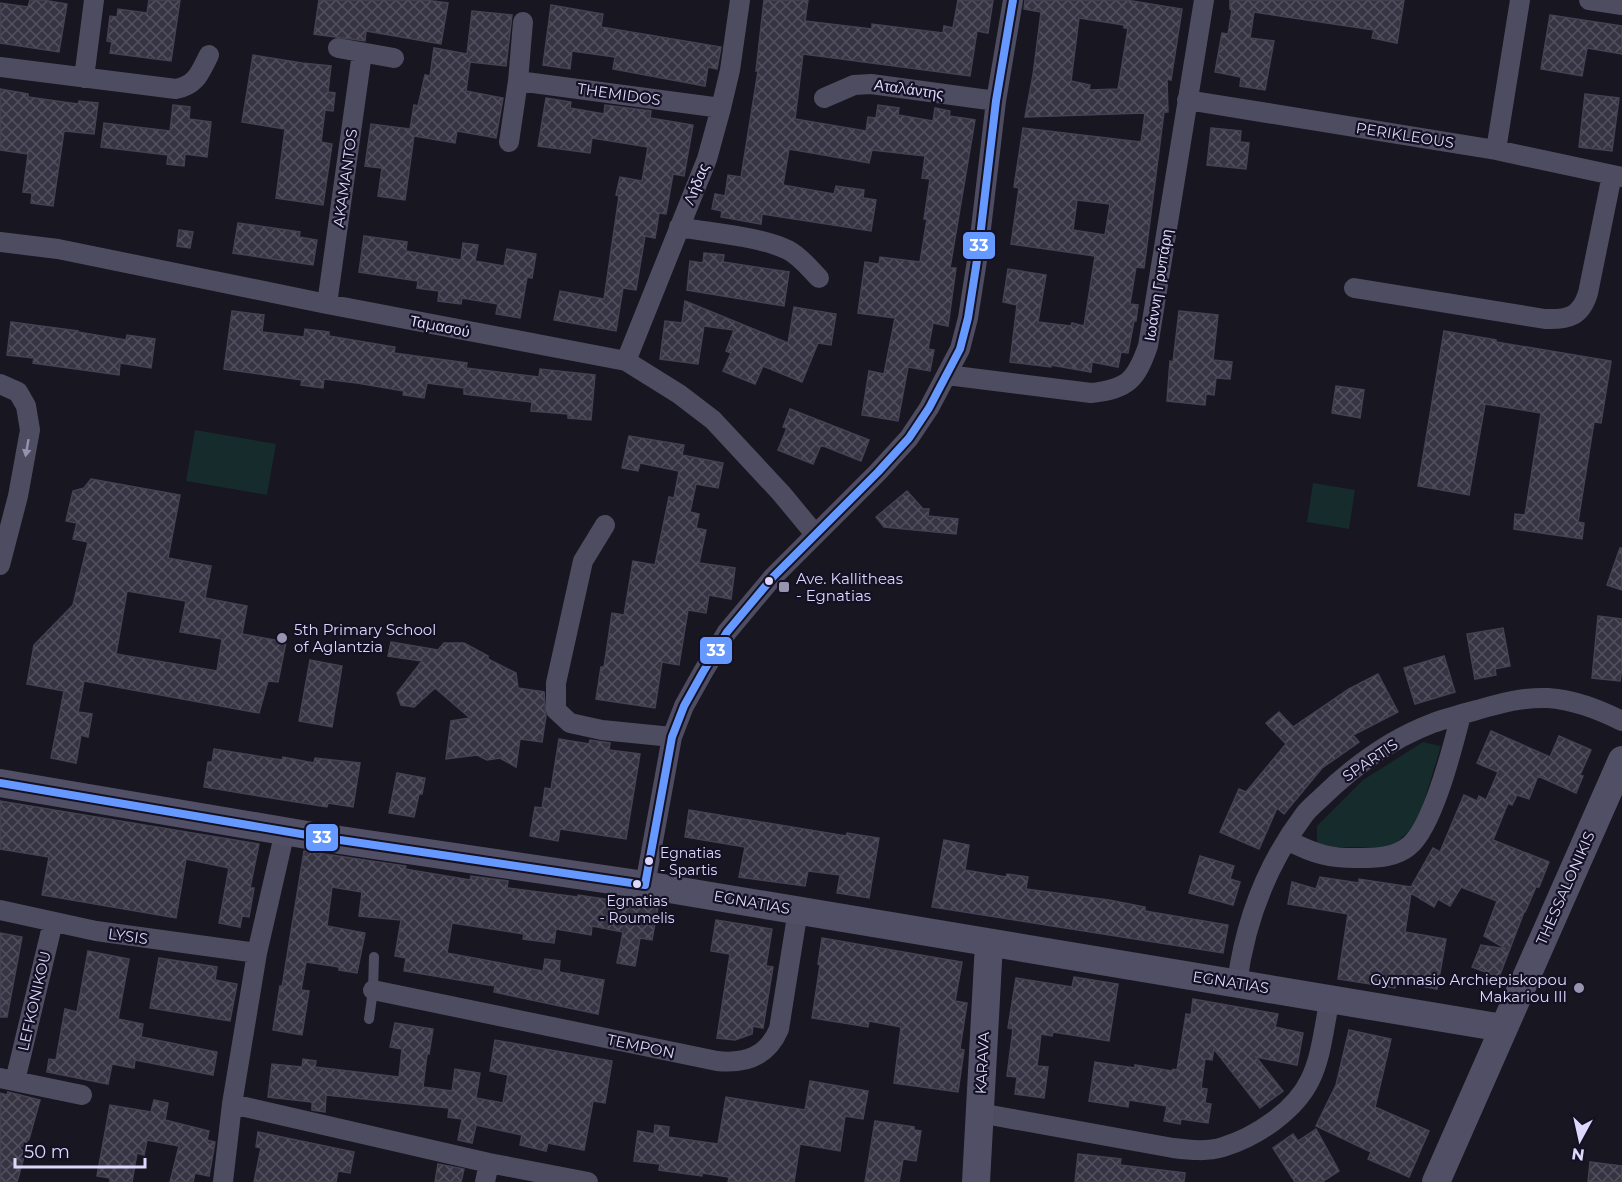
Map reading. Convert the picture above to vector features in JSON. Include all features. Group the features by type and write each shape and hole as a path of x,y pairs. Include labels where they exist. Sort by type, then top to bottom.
{"street":[{"path":"84,78 94,0"},
{"name":"Λήδας","path":"626,362 706,159 730,70 740,0"},
{"path":"645,885 672,737 684,706 727,632 773,577 909,438 960,350 968,318 978,254 996,101 1013,0"},
{"name":"Ιωάννη Γρυπάρη","path":"947,375 1092,393 1113,391 1129,382 1141,367 1148,346 1204,0"},
{"path":"1496,150 1520,0"},
{"path":"1589,0 1622,5"},
{"path":"508,142 518,81 522,22"},
{"path":"338,48 393,58"},
{"name":"AKAMANTOS","path":"327,304 362,53"},
{"path":"0,67 176,88 187,87 194,82 209,55"},
{"name":"THEMIDOS","path":"518,81 721,108"},
{"name":"Αταλάντης","path":"824,98 854,85 872,84 996,101"},
{"name":"PERIKLEOUS","path":"1187,100 1496,150 1617,176"},
{"path":"1354,288 1545,319 1568,318 1584,306 1617,176"},
{"path":"679,227 761,242 787,250 799,257 819,278"},
{"name":"Ταμασού","path":"0,242 58,249 626,362 679,394 713,420 781,493 815,534"},
{"path":"0,384 18,392 26,406 30,430 18,496 0,565"},
{"path":"605,525 583,561 556,683 556,710 570,723 602,730 672,737"},
{"name":"SPARTIS","path":"1237,983 1246,931 1269,874 1287,840 1305,813 1337,783 1371,757 1405,736 1433,723 1515,699 1548,698 1576,702 1622,720"},
{"path":"1287,840 1312,853 1327,857 1388,856 1409,847 1426,822 1445,772 1461,715"},
{"name":"THESSALONIKIS","path":"1436,1182 1622,760"},
{"name":"EGNATIAS","path":"0,783 285,831 645,885 1503,1028"},
{"path":"223,1182 232,1104 257,953 285,831"},
{"name":"LYSIS","path":"0,910 96,931 257,953"},
{"name":"TEMPON","path":"373,990 717,1061 740,1061 755,1057 765,1050 774,1041 779,1029 798,910"},
{"name":"LEFKONIKOU","path":"53,922 8,1079 82,1095"},
{"name":"KARAVA","path":"976,1182 988,943"},
{"path":"979,1113 1173,1148 1197,1151 1223,1147 1249,1136 1273,1121 1294,1102 1309,1082 1316,1067 1330,999"},
{"path":"232,1104 588,1182"},
{"path":"485,1182 489,1162"}],"lane":[{"path":"369,1019 374,957"}],"green space":[{"path":"195,430 276,444 267,495 186,481"},
{"path":"1313,483 1355,490 1349,529 1307,522"},
{"path":"1423,742 1441,746 1417,824 1391,847 1317,847 1317,826 1363,780"}],"building":[{"path":"30,0 67,4 59,52 0,43 0,3 28,7"},
{"path":"149,0 180,0 171,61 110,53 112,42 107,41 110,16 117,17 118,9 147,13"},
{"path":"319,0 425,0 448,3 441,44 366,31 365,41 314,34"},
{"path":"764,0 808,0 805,21 872,29 872,24 943,33 944,26 953,28 958,0 993,0 988,33 977,31 970,76 803,54 795,119 866,131 868,117 876,118 878,105 899,108 898,115 933,121 935,108 950,111 949,116 975,120 950,268 956,268 948,326 933,323 928,349 934,350 930,371 908,367 898,421 862,415 869,371 884,374 895,318 858,313 865,262 879,264 880,257 920,262 927,219 924,219 930,179 922,178 925,156 872,150 869,163 789,149 783,185 834,194 836,186 864,190 863,198 876,200 871,231 762,214 761,224 721,217 722,211 712,209 715,194 725,196 728,175 741,177 758,71 756,71"},
{"path":"1025,0 1126,0 1182,9 1171,80 1167,79 1168,112 1164,112 1144,268 1136,267 1130,304 1138,305 1136,321 1134,321 1128,353 1121,352 1118,367 1092,362 1091,372 1051,365 1051,367 1010,362 1017,305 1003,302 1008,269 1046,275 1038,322 1071,326 1072,323 1084,326 1095,256 1011,244 1019,188 1014,187 1023,128 1141,142 1145,113 1025,117 1041,12 1024,9","holes":["1079,18 1124,25 1124,28 1128,28 1118,89 1089,90 1090,85 1071,81","1077,200 1110,204 1105,235 1073,230"]},
{"path":"1230,0 1404,0 1397,43 1372,38 1374,30 1254,12 1250,38 1274,41 1265,90 1240,86 1241,77 1215,72 1222,33 1228,34 1232,10"},
{"path":"551,5 603,14 601,27 721,47 717,69 708,67 705,86 613,69 615,57 572,51 570,69 543,65"},
{"path":"472,11 512,15 506,66 470,62 466,91 503,98 496,138 457,131 455,143 414,136 405,200 378,196 382,168 365,166 371,124 410,129 414,105 418,106 425,75 430,76 434,48 467,54"},
{"path":"1550,15 1622,26 1622,54 1587,48 1582,76 1541,69"},
{"path":"253,55 331,66 328,92 335,93 333,111 325,110 321,142 332,144 323,205 276,198 285,129 242,122"},
{"path":"0,89 28,94 28,97 78,104 79,101 98,103 94,134 64,131 53,206 31,203 32,193 23,192 28,154 0,150"},
{"path":"1585,94 1619,98 1612,151 1579,147"},
{"path":"546,98 571,102 570,108 604,114 605,105 651,111 650,118 693,125 684,176 673,174 666,214 659,213 655,238 645,236 636,290 623,288 616,331 554,320 560,291 604,299 620,177 642,181 648,147 592,138 590,153 538,146"},
{"path":"173,105 190,107 189,119 211,122 207,157 185,154 184,166 167,164 168,155 101,147 104,123 170,131"},
{"path":"1211,128 1241,131 1240,142 1249,143 1246,169 1207,165"},
{"path":"238,223 300,232 299,237 317,240 313,265 233,253"},
{"path":"179,230 193,232 190,248 177,246"},
{"path":"364,236 407,242 406,251 461,260 463,243 478,245 475,261 504,266 507,249 536,254 532,278 527,277 520,318 496,314 498,304 462,298 461,304 438,301 439,291 417,288 418,281 359,272"},
{"path":"704,253 724,255 723,262 789,272 784,306 687,290 690,261 703,263"},
{"path":"685,301 788,343 794,307 836,314 831,345 818,343 802,382 763,366 755,384 723,371 731,353 726,351 734,330 704,326 698,364 660,359 665,321 682,323"},
{"path":"232,311 264,315 262,332 304,337 305,329 329,332 329,336 395,347 394,353 467,363 466,368 539,377 540,369 595,375 591,420 568,418 568,414 531,411 532,402 464,394 464,388 427,383 424,398 403,395 404,391 357,383 324,379 323,388 301,385 302,380 224,369"},
{"path":"1179,311 1218,315 1213,360 1232,362 1230,379 1216,378 1214,395 1206,394 1205,405 1167,401 1170,361 1173,362"},
{"path":"11,322 126,340 127,335 155,339 151,368 120,363 119,375 33,363 34,358 7,355"},
{"path":"1444,331 1611,361 1601,423 1594,422 1578,522 1584,523 1582,539 1514,529 1515,514 1525,515 1541,413 1485,404 1469,495 1418,486"},
{"path":"1336,386 1364,390 1360,418 1332,413"},
{"path":"790,409 869,440 861,461 821,445 813,464 778,450 787,428 783,427"},
{"path":"629,436 684,445 682,455 723,463 718,488 696,484 690,512 699,514 696,528 706,530 699,563 735,568 731,599 709,595 706,613 688,610 679,665 662,662 655,708 596,699 601,667 604,667 612,613 624,615 633,561 655,565 669,497 674,498 679,471 640,463 638,471 622,468"},
{"path":"91,479 180,495 168,558 211,566 205,598 247,606 242,634 286,642 278,682 268,681 259,713 84,681 78,712 92,714 88,737 81,735 76,763 51,758 64,691 27,684 34,645 73,605 88,542 73,539 77,523 66,521 73,491 84,488","holes":["127,591 186,601 180,632 222,639 217,671 116,654"]},
{"path":"907,491 923,509 929,509 928,516 958,519 956,534 884,527 876,517"},
{"path":"1620,548 1622,548 1622,590 1607,585"},
{"path":"1598,616 1622,619 1620,681 1592,678"},
{"path":"1503,628 1510,666 1495,669 1496,675 1475,679 1467,634"},
{"path":"391,642 438,650 444,643 464,643 488,656 488,659 516,673 518,688 544,692 546,716 542,742 520,739 516,767 500,758 487,760 477,755 446,759 451,721 470,718 435,688 414,707 401,705 397,693 422,661 388,656"},
{"path":"1444,656 1455,692 1415,704 1404,668"},
{"path":"310,660 342,666 332,727 299,721"},
{"path":"1378,674 1398,712 1353,735 1359,742 1322,768 1284,814 1277,808 1259,849 1220,832 1239,789 1246,792 1286,744 1266,723 1279,712 1293,727 1349,689"},
{"path":"1491,731 1550,757 1559,736 1591,750 1580,775 1583,776 1576,793 1538,776 1529,799 1517,795 1512,805 1508,803 1493,840 1549,862 1539,887 1536,887 1524,912 1499,977 1472,967 1481,945 1506,949 1484,936 1497,901 1461,887 1450,906 1438,899 1434,907 1411,893 1405,932 1446,939 1437,989 1396,981 1395,988 1338,979 1348,914 1288,904 1292,882 1316,889 1320,877 1359,883 1359,879 1411,887 1433,848 1440,852 1464,795 1477,801 1479,796 1486,800 1498,772 1477,763"},
{"path":"559,739 589,744 590,740 610,743 609,750 640,754 626,839 560,829 558,841 530,836 535,807 542,808 545,788 551,789"},
{"path":"214,749 282,760 283,757 314,763 315,758 360,763 353,807 328,803 327,807 204,787 208,762 212,762"},
{"path":"397,773 425,778 414,817 389,813"},
{"path":"0,801 259,844 250,888 254,888 249,917 242,916 240,927 219,923 229,868 186,859 176,918 42,895 49,857 0,849"},
{"path":"689,810 846,836 847,833 879,838 869,898 837,893 840,875 808,871 805,886 739,877 745,847 685,837"},
{"path":"944,840 969,845 965,870 1006,877 1007,874 1028,877 1026,889 1109,900 1145,907 1145,911 1228,925 1223,953 932,907"},
{"path":"304,851 406,866 405,869 470,880 471,876 508,881 507,888 578,897 578,895 658,907 652,940 640,938 635,966 617,963 623,932 592,926 591,935 556,929 554,943 523,939 524,934 452,923 447,953 543,971 545,959 560,961 559,972 604,980 598,1014 494,992 495,986 404,971 406,958 395,956 401,920 359,916 362,892 332,887 327,926 365,933 357,973 339,970 339,967 306,962 301,990 309,991 302,1035 273,1030"},
{"path":"1200,856 1234,866 1230,879 1240,882 1233,905 1189,893"},
{"path":"716,920 772,929 766,966 773,967 763,1028 753,1026 752,1034 735,1040 717,1038 730,954 711,951"},
{"path":"0,933 22,937 7,1017 0,1017"},
{"path":"822,938 962,962 955,1001 967,1003 960,1049 964,1050 958,1092 894,1083 901,1027 869,1021 868,1027 812,1018"},
{"path":"88,951 129,959 118,1019 143,1024 141,1037 217,1052 213,1075 135,1060 134,1068 112,1064 108,1084 47,1072 49,1059 56,1060 65,1009 77,1012"},
{"path":"159,958 217,967 215,980 237,984 230,1021 150,1008"},
{"path":"1074,977 1118,984 1109,1041 1053,1032 1052,1036 1041,1034 1037,1066 1048,1067 1044,1098 1015,1094 1017,1077 1007,1076 1013,1029 1008,1028 1016,978 1072,987"},
{"path":"1193,999 1278,1014 1275,1027 1303,1033 1297,1065 1256,1057 1283,1091 1260,1108 1214,1049 1212,1060 1205,1059 1201,1088 1207,1089 1205,1103 1211,1104 1208,1123 1181,1119 1180,1124 1164,1121 1167,1106 1129,1100 1128,1107 1089,1101 1095,1062 1135,1068 1135,1065 1177,1070 1186,1014 1191,1015"},
{"path":"395,1023 433,1029 423,1087 452,1091 455,1069 480,1073 476,1098 503,1103 508,1075 490,1071 495,1040 612,1061 605,1103 593,1101 584,1150 548,1143 546,1151 520,1145 522,1135 476,1125 472,1143 458,1140 462,1119 448,1117 449,1108 326,1095 325,1112 312,1110 312,1102 268,1097 272,1064 302,1067 303,1059 316,1061 315,1067 399,1077 402,1049 390,1047"},
{"path":"1349,1030 1391,1039 1375,1107 1429,1131 1409,1177 1368,1159 1371,1152 1316,1126 1336,1085"},
{"path":"810,1081 868,1091 863,1119 845,1116 840,1151 800,1144 794,1182 728,1182 729,1177 659,1170 660,1164 634,1161 638,1131 654,1134 655,1125 669,1127 668,1137 718,1144 726,1097 805,1110"},
{"path":"8,1092 40,1100 17,1182 0,1182 0,1093 7,1095"},
{"path":"154,1100 168,1103 165,1120 209,1131 207,1140 215,1142 209,1176 195,1173 193,1182 170,1182 179,1146 147,1140 144,1155 137,1153 132,1182 110,1182 110,1178 97,1176 110,1105 151,1112"},
{"path":"875,1121 914,1127 914,1130 921,1131 916,1161 903,1159 899,1182 865,1182"},
{"path":"1316,1129 1339,1171 1322,1182 1295,1182 1273,1148 1293,1134 1298,1141"},
{"path":"258,1132 354,1152 350,1173 338,1171 336,1182 254,1182 261,1148 256,1147"},
{"path":"1078,1154 1121,1159 1120,1165 1185,1173 1184,1182 1075,1182"},
{"path":"1590,1162 1622,1166 1622,1182 1588,1182"},
{"path":"438,1164 464,1169 461,1182 435,1182"}],"transit line":[{"name":"33","path":"645,885 672,737 684,706 703,672 727,632 773,577 909,438 929,408 960,349 968,318 978,254 996,101 1013,0"},
{"name":"33","path":"0,783 313,836 645,885"}],"place":[{"name":"Ave. Kallitheas - Egnatias","path":"784,587"},
{"name":"5th Primary School of Aglantzia","path":"282,638"},
{"name":"Egnatias - Spartis","path":"649,861"},
{"name":"Egnatias - Roumelis","path":"637,884"},
{"name":"Gymnasio Archiepiskopou Makariou III","path":"1579,988"}]}
